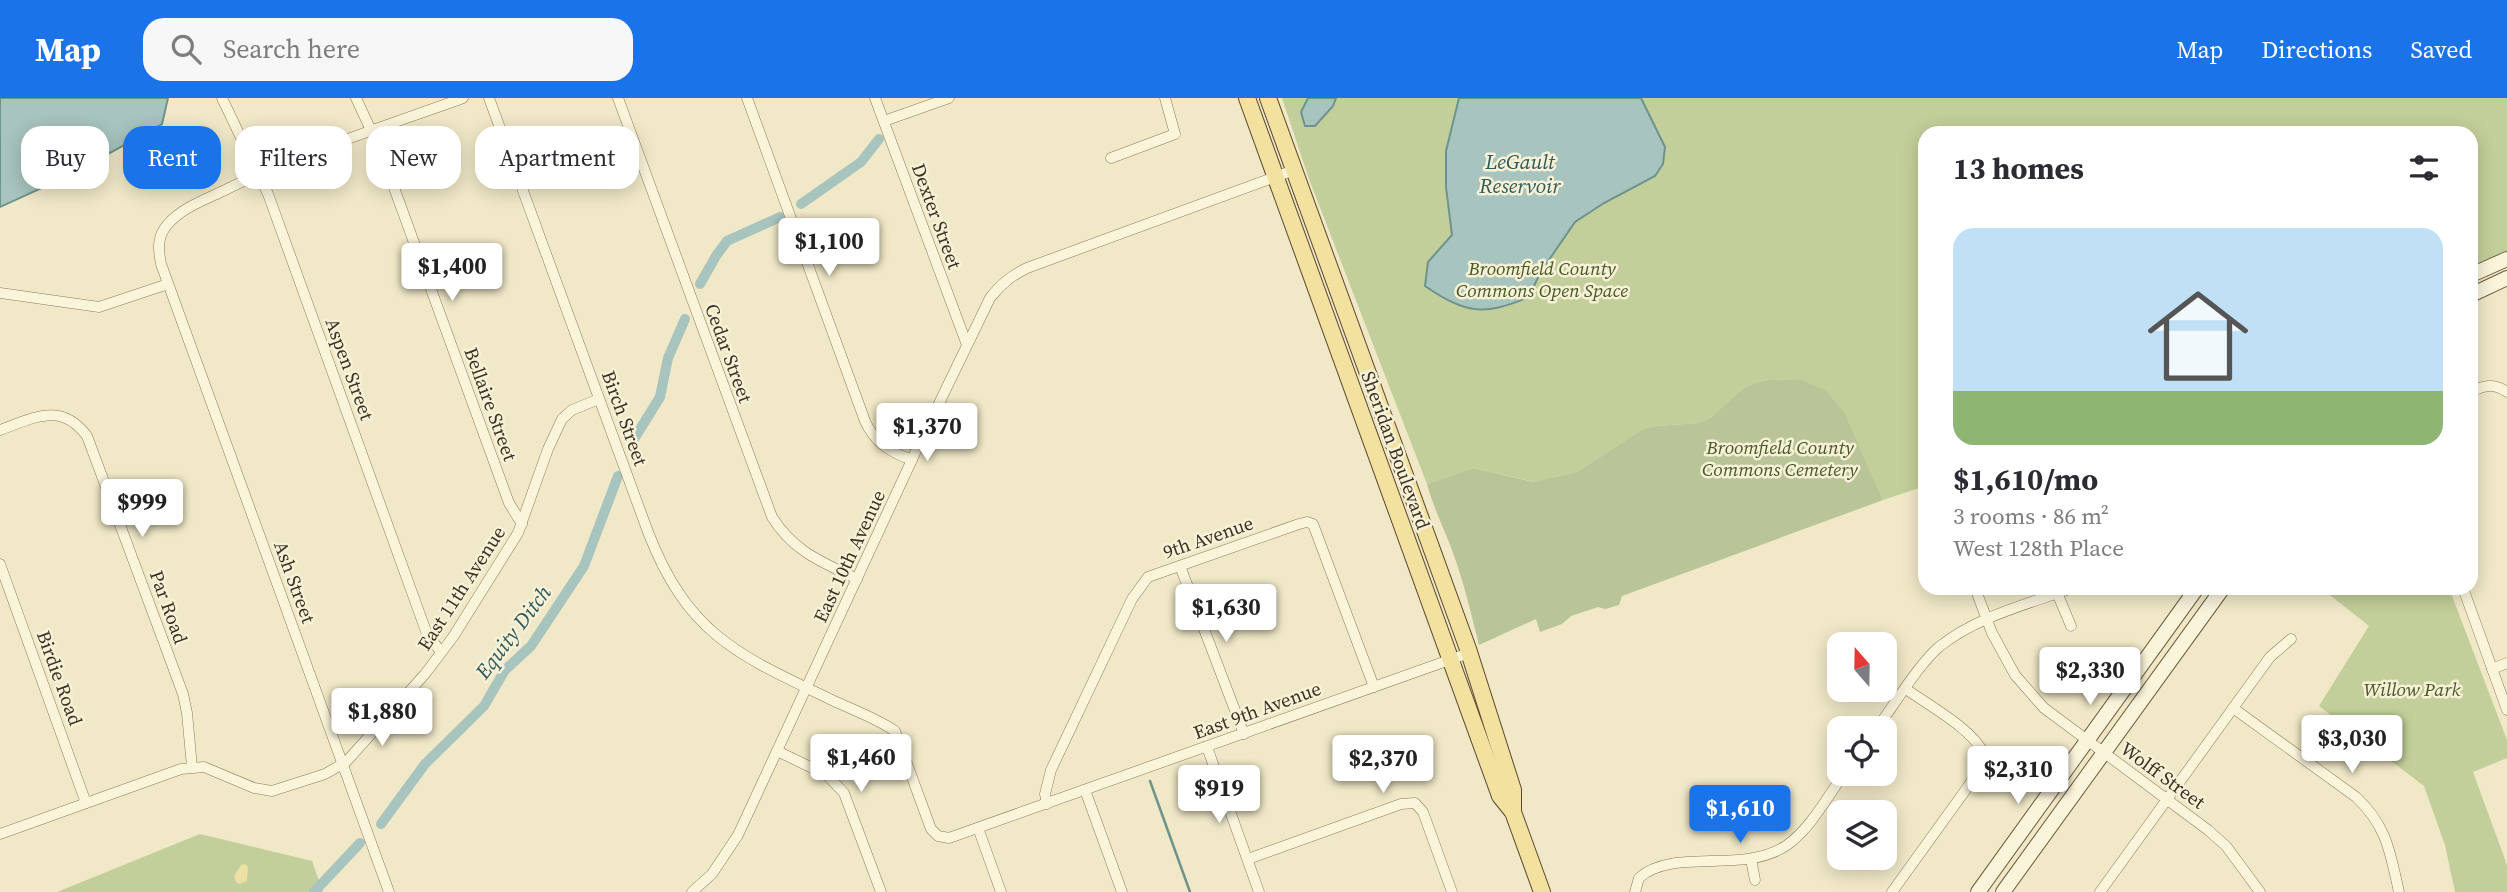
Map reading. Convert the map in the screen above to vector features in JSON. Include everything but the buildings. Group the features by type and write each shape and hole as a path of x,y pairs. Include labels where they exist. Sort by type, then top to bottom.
{"main road":[{"name":"Sheridan Boulevard","path":"1247,98 1500,796 1513,812 1542,892"},
{"name":"Sheridan Boulevard","path":"1268,98 1469,653 1513,790 1513,812"},
{"path":"2478,272 2507,259"},
{"path":"2478,292 2507,278"},
{"path":"1978,892 2192,595"},
{"path":"2003,892 2217,595"}],"street":[{"name":"Aspen Street","path":"222,98 236,126"},
{"name":"Bellaire Street","path":"356,98 370,126"},
{"name":"Ash Street","path":"386,126 463,98"},
{"name":"Birch Street","path":"489,98 660,564 679,596 704,625 731,648 895,731 931,829 938,836 949,838 978,828"},
{"name":"Cedar Street","path":"618,98 772,517 780,531 797,548 857,579"},
{"path":"747,98 864,421 876,441 894,453 912,460"},
{"name":"Dexter Street","path":"876,98 967,345"},
{"path":"884,121 949,98"},
{"path":"1111,158 1175,134 1165,98"},
{"name":"East 10th Avenue","path":"692,892 712,874 730,850 990,298 1011,275 1294,170"},
{"name":"Ash Street","path":"235,185 198,203 167,224 158,246 160,264 389,892"},
{"name":"Aspen Street","path":"264,189 427,634 442,652"},
{"name":"Bellaire Street","path":"393,189 509,503 522,524"},
{"path":"0,293 99,307 168,284"},
{"path":"2478,389 2502,385"},
{"name":"East 11th Avenue","path":"192,766 210,768 254,788 272,791 325,774 343,764 375,732 442,652 522,524 558,425 572,410 599,399"},
{"name":"Par Road","path":"0,430 48,414 69,419 87,436 183,695 192,766"},
{"name":"9th Avenue","path":"1047,804 1045,794 1051,770 1132,599 1149,576 1299,524 1313,524 1374,687"},
{"name":"Birdie Road","path":"0,564 86,803"},
{"path":"1180,566 1244,734"},
{"name":"Wolff Street","path":"1978,595 2015,675 2044,708 2167,799 2225,846 2260,892"},
{"path":"1886,716 1939,647 1957,634 2047,595"},
{"path":"2059,595 2071,626"},
{"path":"2466,595 2507,710"},
{"path":"2100,892 2270,657 2291,639"},
{"name":"East 9th Avenue","path":"978,828 1469,653"},
{"path":"2492,668 2507,663"},
{"path":"1892,892 1967,788 1988,753 1963,730 1906,689"},
{"path":"2233,708 2356,797 2371,811 2386,836 2399,892"},
{"path":"1207,747 1259,892"},
{"path":"778,751 817,769 837,784 848,802 881,892"},
{"path":"0,834 192,766"},
{"path":"1635,892 1638,880 1657,866 1751,859 1767,855 1789,844 1811,820 1835,786"},
{"path":"1085,790 1122,892"},
{"path":"1248,859 1401,804 1415,803 1423,812 1452,892"},
{"path":"978,828 1001,892"},
{"path":"1751,859 1755,880"},
{"path":"1626,872 1638,880"}],"green space":[{"name":"Broomfield County Commons Open Space","path":"1282,98 2507,98 2507,251 2478,263 2478,126 1918,126 1918,488 1883,500 1845,413 1799,379 1769,380 1740,391 1710,418 1699,423 1643,429 1577,472 1535,482 1473,468 1427,484 1309,179"},
{"name":"Broomfield County Commons Cemetery","path":"1799,379 1825,390 1845,413 1883,500 1622,596 1619,605 1605,609 1598,607 1571,616 1562,624 1540,632 1536,619 1479,645 1456,562 1427,484 1473,468 1534,482 1577,472 1643,429 1699,423 1710,418 1740,391 1753,384 1769,380"},
{"name":"Willow Park","path":"2330,595 2452,595 2507,740 2507,758 2473,772 2507,865 2507,892 2455,892 2445,845 2424,786 2319,706 2369,626"},
{"path":"200,834 312,861 323,892 57,892"}],"sand":[{"path":"241,865 248,867 247,881 240,884 234,876"}],"water":[{"path":"0,98 168,98 162,124 123,126 123,146 109,153 109,126 21,126 21,189 39,189 0,207"},
{"path":"1308,98 1336,98 1333,106 1315,126 1305,126 1301,112"},
{"name":"LeGault Reservoir","path":"1459,98 1641,98 1665,147 1663,164 1655,176 1575,222 1540,273 1529,297 1487,309 1464,307 1425,286 1428,262 1452,235 1446,187 1446,151"}],"waterway":[{"name":"Equity Ditch","path":"801,204 861,162 879,139"},
{"name":"Equity Ditch","path":"700,284 727,241 780,217"},
{"name":"Equity Ditch","path":"634,439 660,397 668,358 685,319"},
{"name":"Equity Ditch","path":"381,824 425,764 484,706 505,670 531,646 584,566 618,476"},
{"path":"1150,781 1190,892"},
{"name":"Equity Ditch","path":"314,892 360,843"}]}
